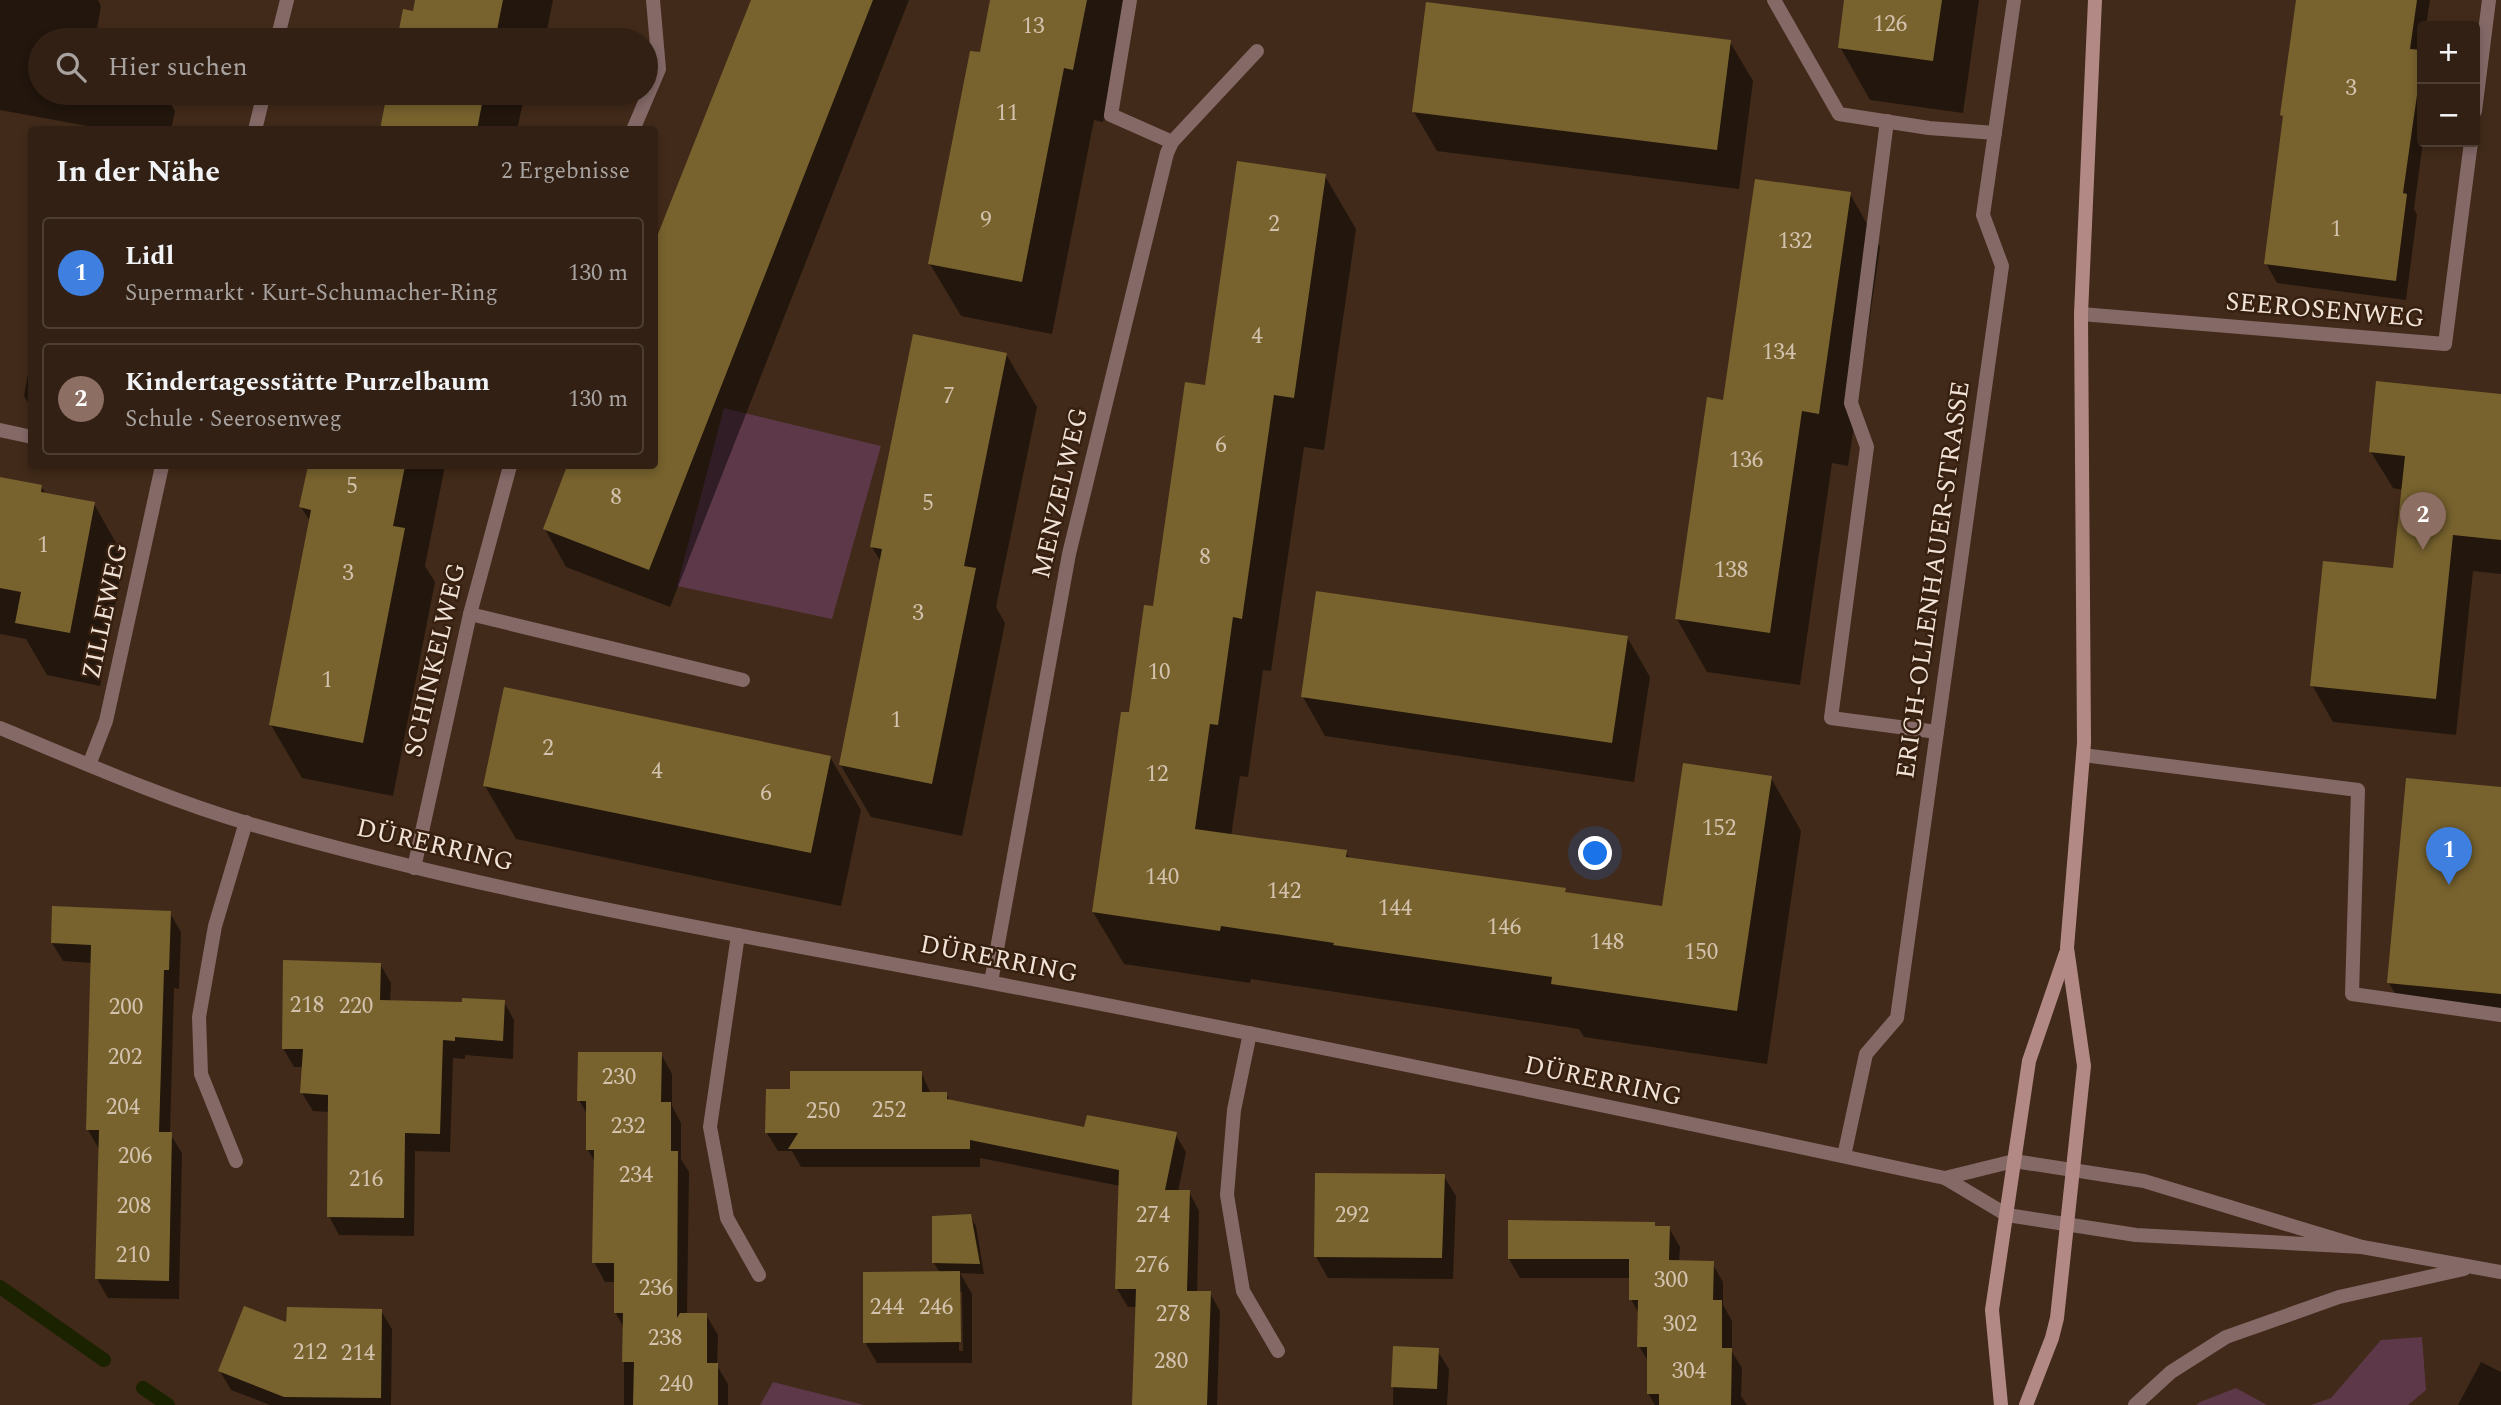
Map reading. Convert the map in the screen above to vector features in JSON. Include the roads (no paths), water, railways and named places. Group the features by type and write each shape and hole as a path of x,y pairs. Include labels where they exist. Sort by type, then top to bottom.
{"street":[{"path":"280,28 287,0"},
{"path":"653,0 655,28"},
{"path":"1130,0 1111,115 1172,142"},
{"path":"1774,0 1839,114 1929,128 1995,132"},
{"name":"ERICH-OLLENHAUER-STRASSE","path":"1844,1156 1866,1054 1897,1018 2002,266 1983,215 2014,0"},
{"path":"2026,1405 2052,1338 2068,1225 2084,1066 2067,948 2083,755 2081,314 2095,0"},
{"path":"2478,84 2489,0"},
{"name":"MENZELWEG","path":"991,982 1069,554 1167,153 1172,142 1257,51"},
{"path":"256,126 261,105"},
{"path":"635,126 644,105"},
{"path":"1887,121 1851,404 1867,447 1831,718 1937,732"},
{"name":"SEEROSENWEG","path":"2081,314 2445,344 2470,147"},
{"path":"0,430 28,436"},
{"name":"ZILLEWEG","path":"89,765 106,721 161,469"},
{"name":"SCHINKELWEG","path":"414,868 470,614 509,469"},
{"path":"470,614 743,680"},
{"name":"DÜRERRING","path":"0,728 89,765 246,822 414,868 738,935 1250,1033 1945,1178 2007,1215 2137,1235 2361,1247"},
{"path":"2083,755 2358,790 2352,994 2501,1015"},
{"path":"236,1161 201,1074 198,1017 215,926 246,822"},
{"path":"738,935 710,1127 727,1219 759,1275"},
{"path":"2001,1405 1992,1310 2029,1061 2067,948"},
{"path":"1250,1033 1234,1110 1227,1195 1243,1291 1278,1350"},
{"path":"2014,1161 2144,1181 2361,1247 2501,1272"},
{"name":"DÜRERRING","path":"1945,1178 2014,1161"},
{"path":"2135,1405 2171,1372 2226,1337 2339,1297 2472,1267"}],"waterway":[{"path":"0,1287 104,1360"},
{"path":"143,1388 168,1405"}],"place":[{"name":"Kindertagesstätte Purzelbaum","path":"2423,550"},
{"name":"Lidl","path":"2449,885"}]}
